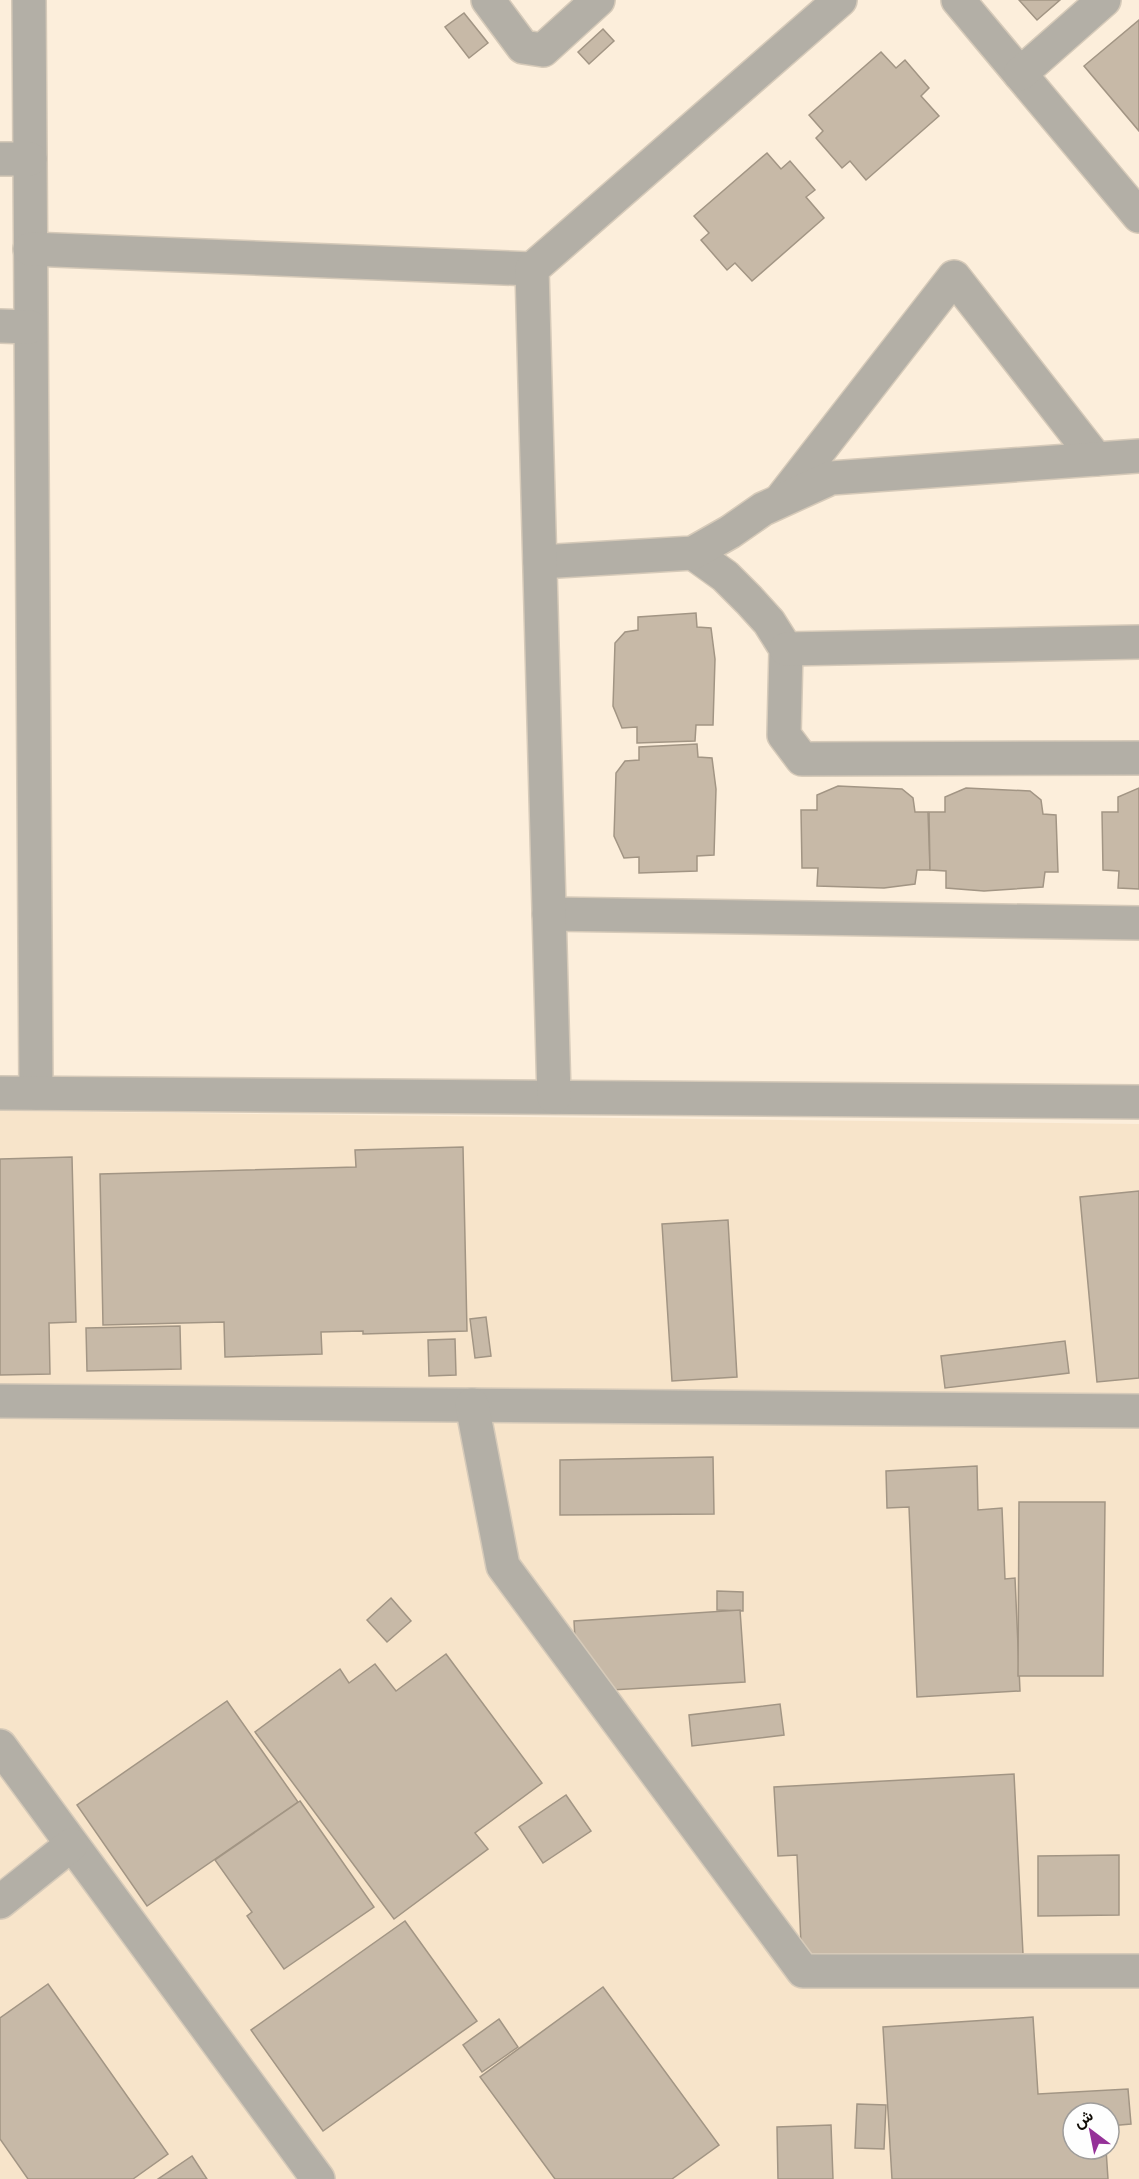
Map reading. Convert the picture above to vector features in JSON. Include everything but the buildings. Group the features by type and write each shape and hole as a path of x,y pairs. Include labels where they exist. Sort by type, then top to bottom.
{"street":[{"path":"29,0 15,159 30,249 15,326 36,1093"},
{"path":"488,0 523,46 543,50 598,0"},
{"path":"30,249 532,269 840,0"},
{"path":"958,0 1139,216"},
{"path":"1020,74 1104,0"},
{"path":"532,269 554,1097"},
{"path":"780,501 954,277 1096,459"},
{"path":"540,562 693,553 730,532 763,509 831,478 1139,456"},
{"path":"693,553 725,576 749,600 769,622 786,649 784,735 802,759 1139,758"},
{"path":"786,649 1139,642"},
{"path":"549,914 1139,923"},
{"path":"0,1093 1139,1102"},
{"path":"0,1401 1139,1411"},
{"path":"472,1405 503,1566 803,1971 1139,1971"},
{"path":"0,1746 318,2179"},
{"path":"0,1902 71,1845"}],"shaded area":[{"path":"0,1111 1139,1124 1139,2179 0,2179"}]}
